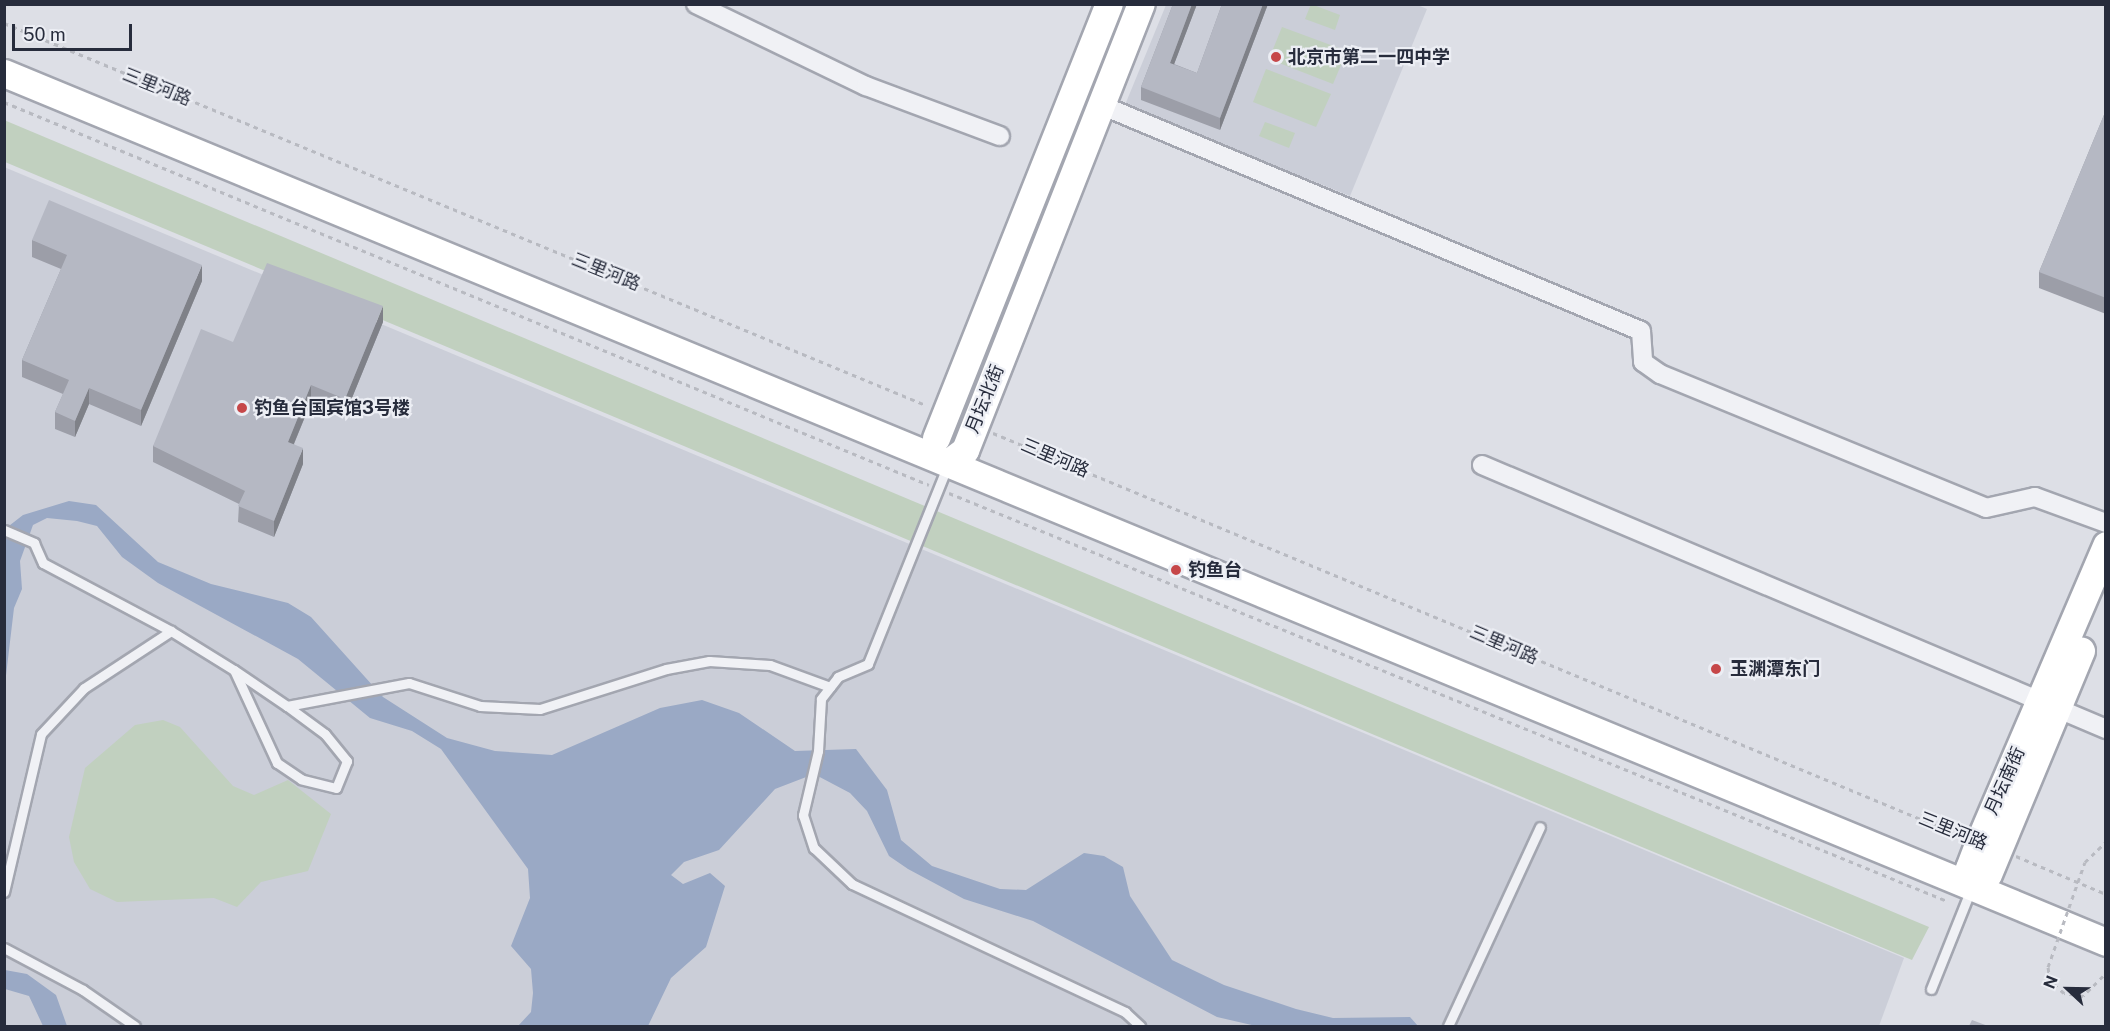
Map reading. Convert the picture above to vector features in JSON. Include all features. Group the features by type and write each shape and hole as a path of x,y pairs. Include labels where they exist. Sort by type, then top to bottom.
{"main road":[{"name":"月坛北街","path":"936,438 1109,4"},
{"name":"月坛北街","path":"957,456 975,425 1141,4"},
{"name":"三里河路","path":"4,54 936,438 957,456"},
{"name":"三里河路","path":"4,73 957,456 1974,883 2106,942"},
{"name":"月坛南街","path":"1974,883 2048,707 2106,545"},
{"name":"月坛南街","path":"2048,707 2106,592"},
{"name":"三里河路","path":"1974,883 2106,923"}],"street":[{"path":"696,4 866,86 1000,136"},
{"path":"1101,105 1641,330 1643,363 1660,374 1986,508 2035,497 2106,523"},
{"path":"1482,465 2048,707 2106,729"}],"lane":[{"path":"957,456 938,489 868,664 838,676 821,699 818,751 811,789 803,815 814,848 852,884 1125,1012 1140,1026"},
{"path":"4,530 34,543 43,563 171,631 234,670 325,734 347,761 336,788 301,779 277,763 234,670"},
{"path":"4,892 41,734 84,688 171,631"},
{"path":"287,706 410,683 480,706 540,709 577,701 666,669 709,661 770,664 830,687"},
{"path":"1448,1026 1540,828"},
{"path":"1931,989 1974,883"},
{"path":"4,948 83,990 135,1026"}],"path":[{"name":"三里河路","path":"4,23 947,413"},
{"path":"4,102 1924,896 1974,883"},
{"name":"三里河路","path":"975,425 2106,894"},
{"path":"2103,976 2083,996 2064,993 2050,981 2048,967 2085,862 2106,842"},
{"path":"2052,940 2063,945"}],"shaded area":[{"name":"北京市第二一四中学","path":"1415,4 1427,9 1350,196 1125,105 1166,5"},
{"path":"4,167 1904,958 1879,1026 5,1026"}],"green space":[{"path":"1311,4 1340,15 1335,30 1305,19"},
{"path":"1282,27 1347,51 1333,84 1269,59"},
{"path":"1266,69 1331,94 1316,127 1253,102"},
{"path":"4,120 1929,927 1912,960 5,162"},
{"path":"1265,122 1295,133 1289,148 1259,136"},
{"path":"163,720 180,727 233,786 254,795 288,780 331,814 308,871 261,882 237,907 214,898 117,902 90,889 74,862 69,837 85,768 135,725"}],"water":[{"path":"69,501 96,505 158,562 211,584 288,603 311,617 383,697 447,738 495,751 552,755 660,708 702,700 739,713 795,751 856,749 887,790 901,840 932,866 1000,889 1026,890 1084,853 1104,856 1123,867 1130,896 1172,960 1224,985 1296,1009 1333,1018 1410,1017 1418,1026 1256,1026 1217,1017 1033,921 964,899 908,869 889,856 867,811 850,793 814,774 775,789 719,850 684,862 671,875 683,884 710,873 725,886 706,947 671,978 648,1026 518,1026 531,1012 533,993 531,969 511,946 530,898 528,869 441,749 412,731 370,718 298,659 158,583 122,557 97,526 77,521 47,518 33,525 20,561 22,589 14,608 5,684 5,529 23,515"},
{"path":"5,970 27,974 56,995 67,1026 43,1026 29,996 5,989"}],"building":[{"path":"1173,4 1192,4 1170,63 1197,73 1222,4 1263,4 1220,118 1141,87"},
{"path":"2106,110 2106,298 2039,272"},
{"path":"49,200 202,265 141,410 89,388 75,421 55,412 69,380 22,360 67,255 32,240"},
{"name":"钓鱼台国宾馆3号楼","path":"267,263 383,306 345,399 311,385 288,442 303,448 274,521 238,506 245,491 153,446 201,329 233,342"},
{"path":"1972,1020 1988,1026 1969,1026"}],"place":[{"name":"北京市第二一四中学","path":"1276,57"},
{"name":"钓鱼台国宾馆3号楼","path":"242,408"},
{"name":"钓鱼台","path":"1176,570"},
{"name":"玉渊潭东门","path":"1716,669"}]}
